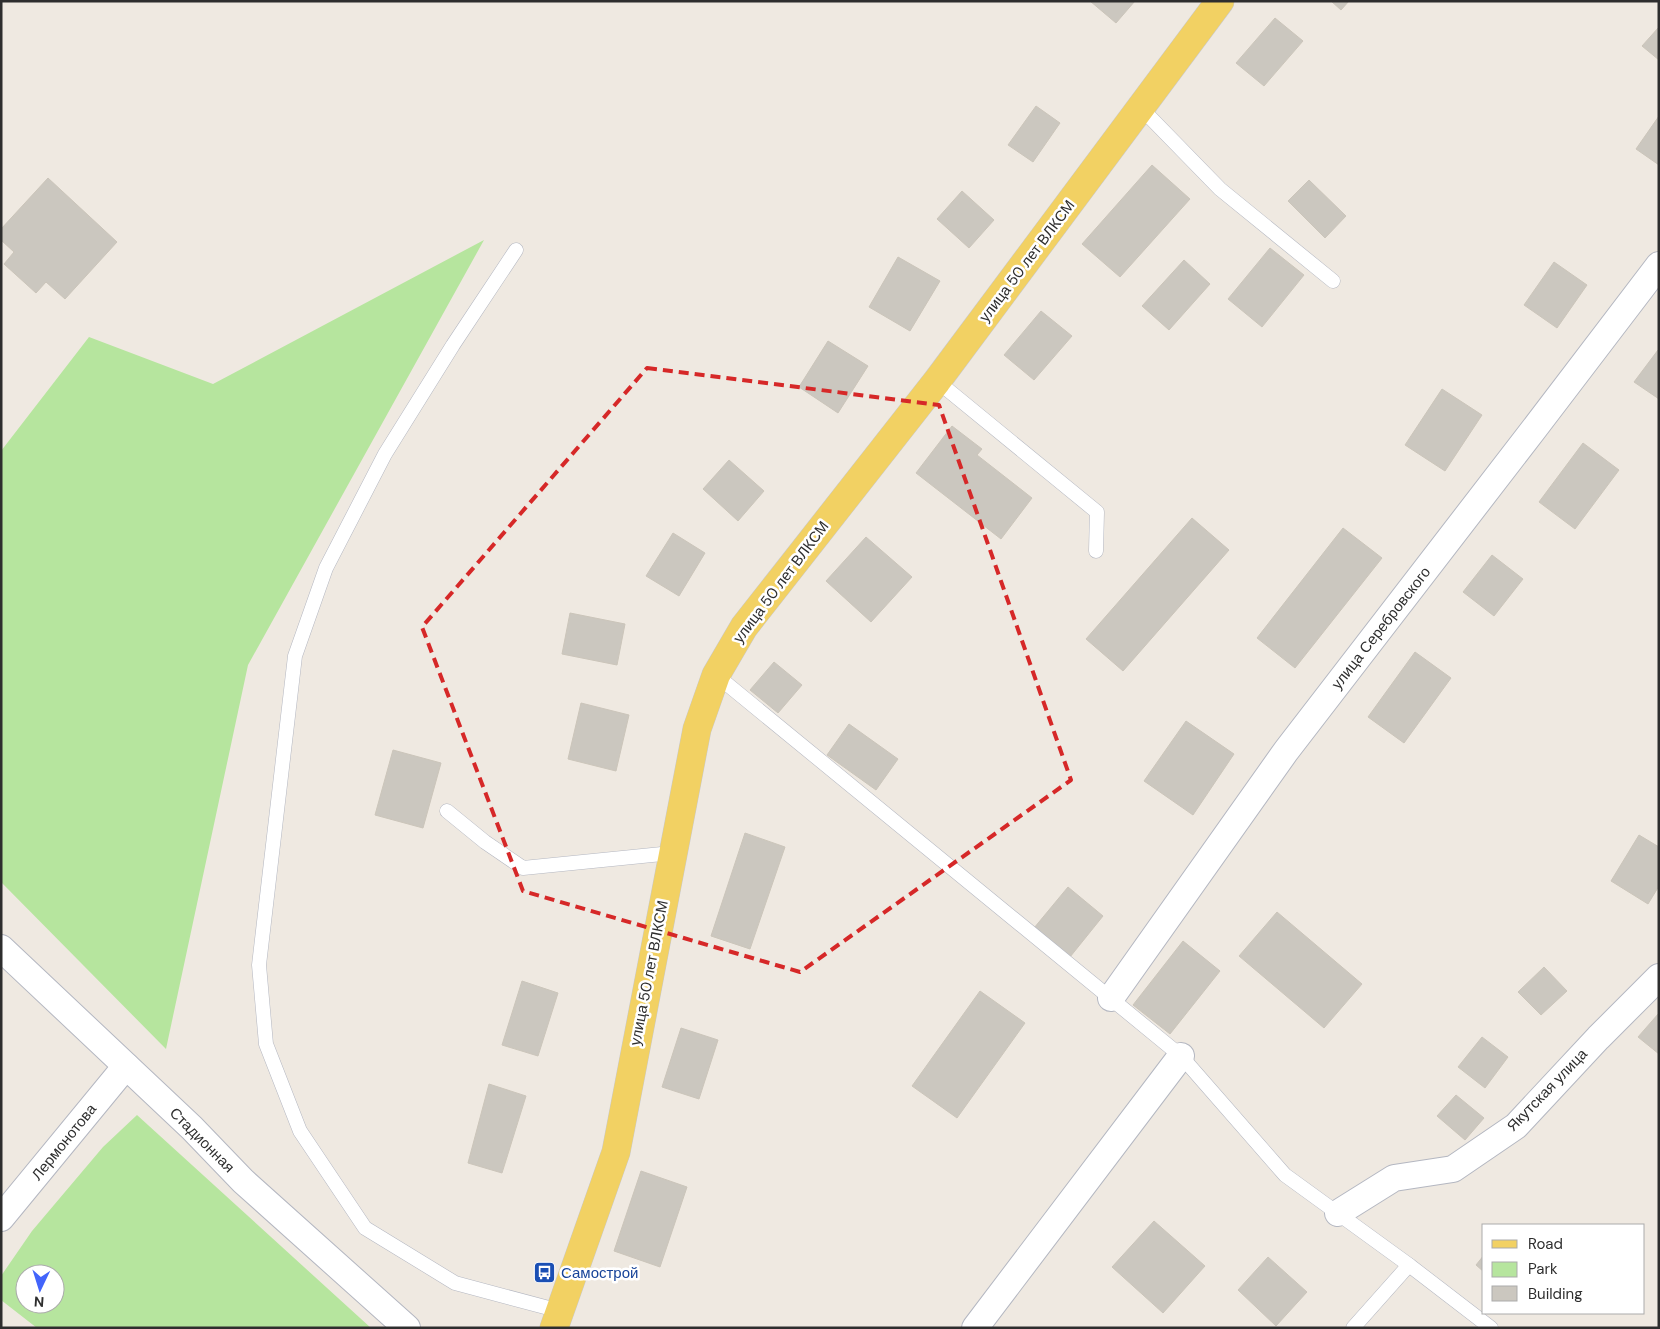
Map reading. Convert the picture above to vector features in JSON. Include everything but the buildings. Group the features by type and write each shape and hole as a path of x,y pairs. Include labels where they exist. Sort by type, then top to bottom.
{"main road":[{"name":"улица 50 лет ВЛКСМ","path":"557,1319 616,1152 697,729 716,676 744,626 937,381 1220,1"}],"street":[{"name":"улица Серебровского","path":"1111,998 1286,750 1659,265"},
{"name":"Стадионная","path":"1,948 192,1128 243,1180 407,1328"},
{"name":"Якутская улица","path":"1338,1213 1394,1178 1453,1169 1516,1126 1598,1038 1659,977"},
{"path":"975,1328 1181,1056"},
{"name":"Лермонотова","path":"1,1218 126,1066"}],"lane":[{"path":"1141,108 1220,189 1333,281"},
{"path":"516,250 452,345 385,454 326,568 295,656 259,964 266,1044 300,1132 365,1228 455,1283 557,1319"},
{"path":"937,381 1097,512 1096,551"},
{"path":"716,676 1181,1056 1285,1175 1409,1265 1491,1328"},
{"path":"447,811 485,842 523,868 672,853"},
{"path":"1353,1328 1409,1265"}],"highlighted area":[{"path":"647,368 939,405 1071,780 800,972 523,891 422,627"}],"green space":[{"path":"484,240 248,665 166,1049 1,882 1,451 89,337 213,384"},
{"path":"137,1115 371,1328 37,1328 19,1314 65,1314 65,1264 15,1264 15,1311 1,1300 1,1276 32,1231 103,1147"}],"place":[{"name":"Самострой","path":"545,1273"}]}
